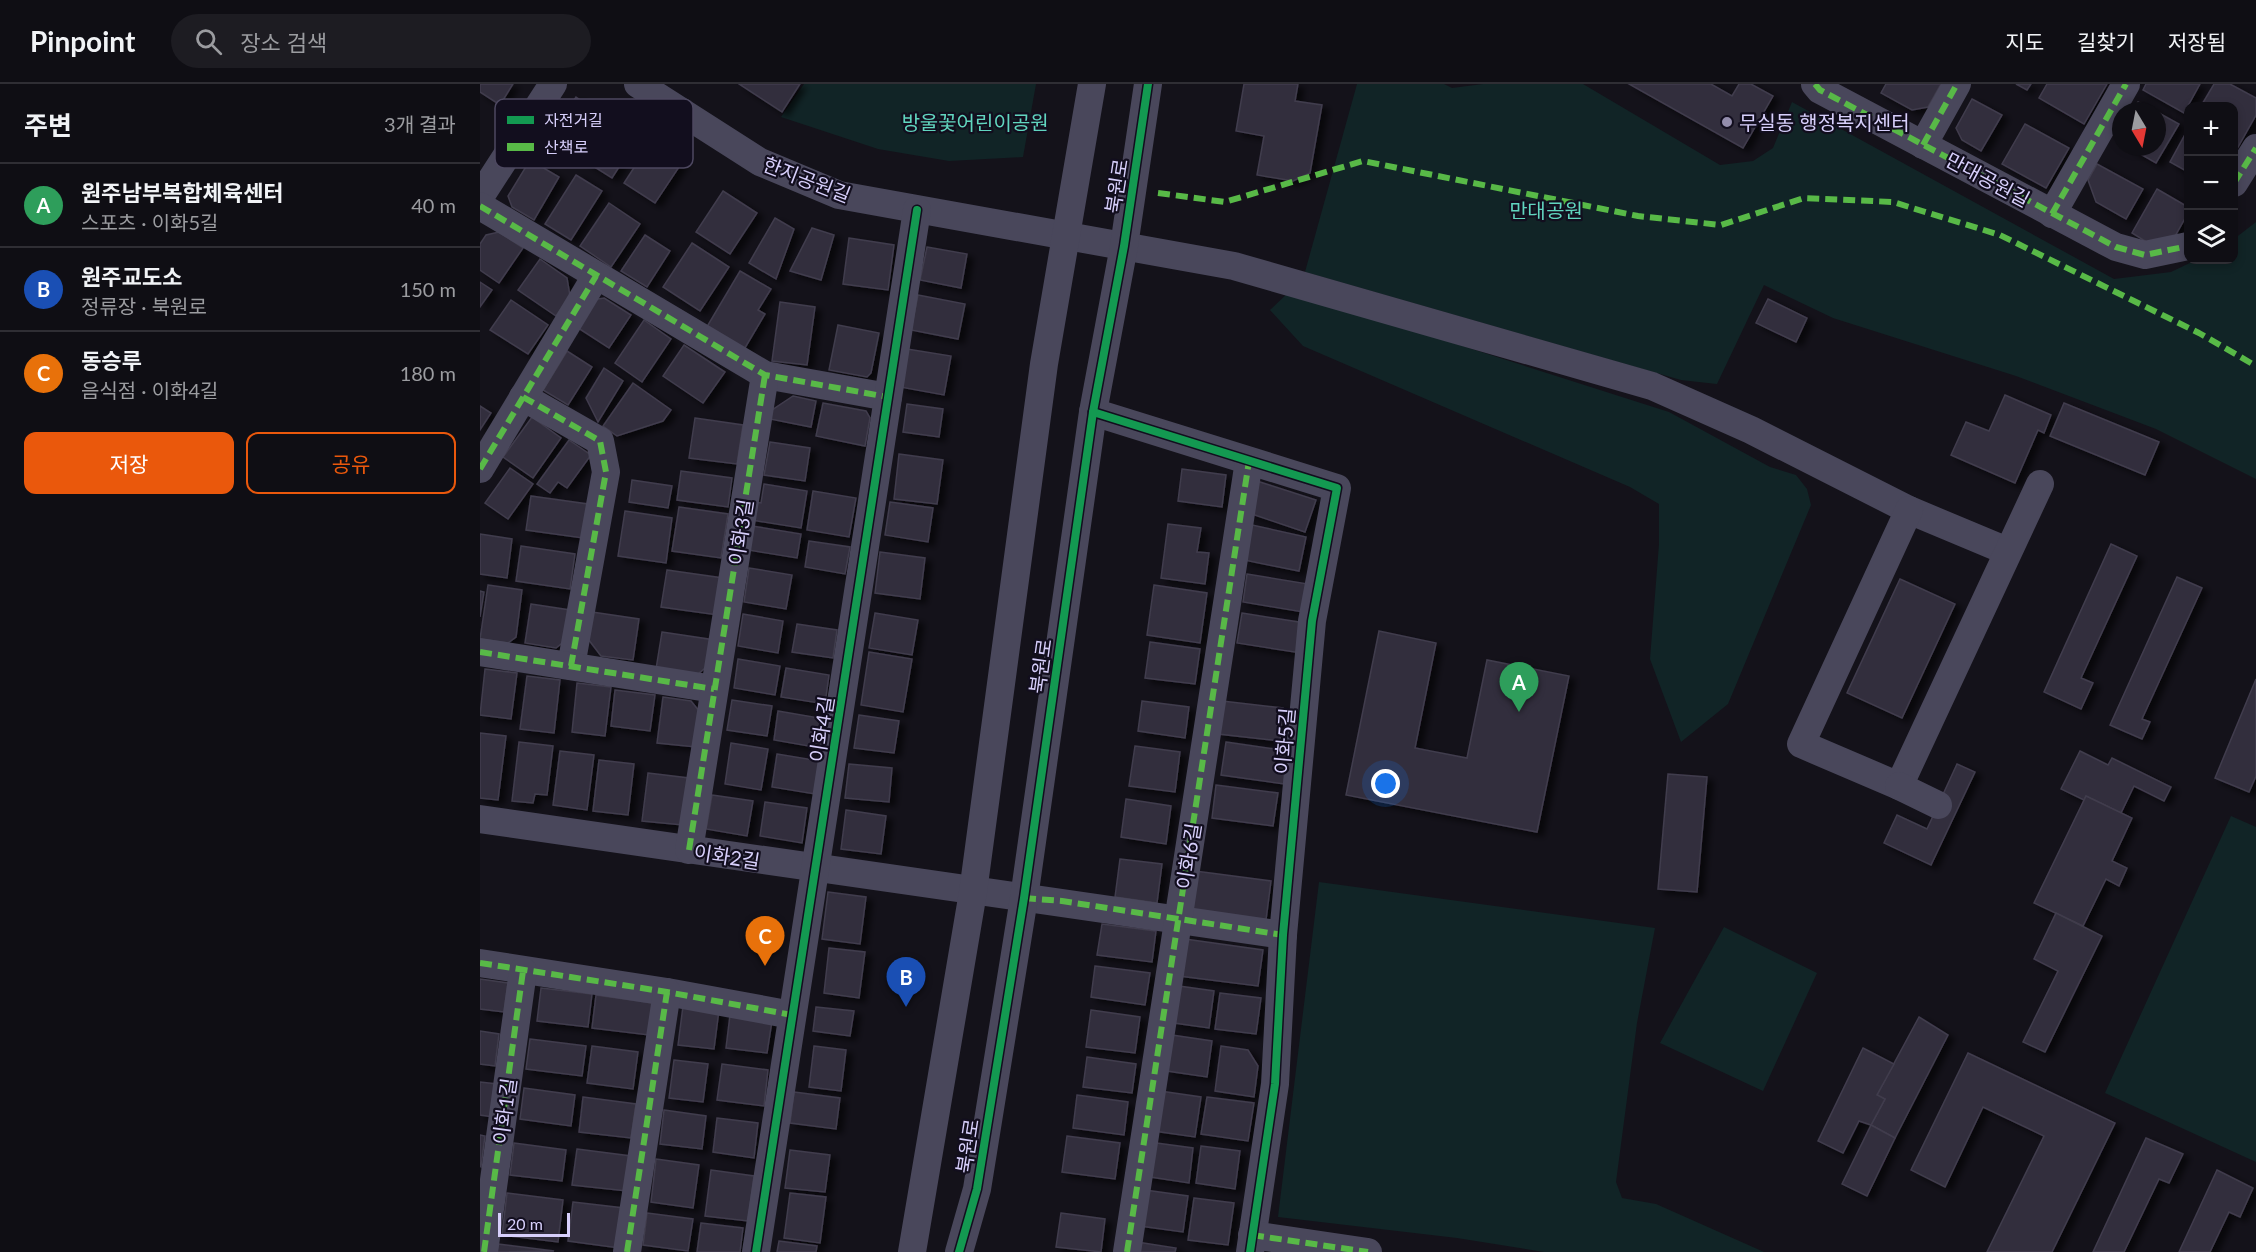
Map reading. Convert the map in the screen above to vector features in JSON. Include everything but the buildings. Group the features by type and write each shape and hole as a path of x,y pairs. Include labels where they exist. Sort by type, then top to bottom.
{"street":[{"path":"543,99 553,84"},
{"name":"한지공원길","path":"638,84 661,99"},
{"name":"북원로","path":"912,1252 973,892 1044,364 1092,84"},
{"name":"북원로","path":"959,1252 977,1189 1024,898 1093,412 1124,246 1148,84"},
{"name":"만대공원길","path":"1815,84 1820,90 2116,248 2145,255 2184,247"},
{"name":"만대공원길","path":"1923,145 1957,84"},
{"name":"만대공원길","path":"2052,213 2126,84"},
{"name":"한지공원길","path":"693,119 760,162 839,195 1234,266 1652,386 1751,430 1909,510 2007,551"},
{"path":"2238,177 2256,148"},
{"path":"480,197 499,168"},
{"path":"480,206 765,375 888,397"},
{"name":"이화4길","path":"756,1252 917,210"},
{"path":"480,469 596,276"},
{"name":"이화3길","path":"689,850 765,375"},
{"path":"523,397 600,441 606,472 571,666"},
{"name":"이화5길","path":"1093,412 1337,488 1312,621 1283,935 1275,1084 1251,1244 1368,1252"},
{"name":"이화6길","path":"1127,1252 1248,461"},
{"path":"1899,786 2040,484"},
{"path":"1909,510 1801,744 1938,805"},
{"path":"480,652 714,689"},
{"name":"이화2길","path":"480,819 1283,935"},
{"path":"480,963 667,992 792,1015"},
{"name":"이화1길","path":"484,1252 524,971"},
{"path":"627,1252 667,992"},
{"name":"북원로","path":"899,1252 923,1185"},
{"name":"북원로","path":"975,1252 977,1189"}],"green space":[{"name":"방울꽃어린이공원","path":"804,84 1036,84 1023,157 949,161 878,149 781,117"},
{"name":"만대공원","path":"1357,84 1444,84 1452,88 1483,84 1583,84 1720,165 1753,161 1773,148 1792,102 2114,279 2171,272 2188,264 2238,264 2238,236 2256,222 2256,479 2156,429 2016,376 1833,318 1764,285 1717,384 1681,380 1305,272"},
{"path":"1290,291 1669,412 1770,467 1796,475 1807,489 1811,505 1728,704 1681,742 1650,659 1659,544 1659,504 1630,487 1303,346 1270,310"},
{"path":"2231,816 2256,827 2256,1162 2105,1093"},
{"path":"1319,882 1655,928 1637,1023 1616,1182 1622,1198 1656,1204 1764,1252 1544,1252 1457,1238 1278,1217"},
{"path":"1724,927 1817,973 1763,1091 1660,1043"}],"marked path":[{"path":"1815,84 1820,90 2116,247 2145,255 2184,247"},
{"path":"1923,145 1957,84"},
{"path":"2052,214 2126,84"},
{"path":"2238,177 2256,148"},
{"path":"1158,193 1225,202 1363,161 1638,216 1721,225 1804,198 1893,202 2000,235 2199,333 2256,366"},
{"path":"480,206 765,375 888,397"},
{"path":"480,469 596,276"},
{"path":"689,850 765,375"},
{"path":"523,397 600,441 606,472 571,666"},
{"path":"1127,1252 1249,461"},
{"path":"480,652 714,689"},
{"path":"1024,898 1062,901 1283,935"},
{"path":"480,963 667,992 792,1015"},
{"path":"484,1252 523,971"},
{"path":"627,1252 667,992"},
{"path":"1252,1235 1368,1252"}],"cycle path":[{"path":"959,1252 977,1189 1024,898 1093,412 1124,246 1148,84"},
{"path":"756,1252 917,210"},
{"path":"1093,412 1337,488 1312,621 1283,935 1275,1084 1250,1252"}],"place":[{"name":"무실동 행정복지센터","path":"1727,122"},
{"name":"원주남부복합체육센터","path":"1519,712"},
{"name":"동승루","path":"765,966"},
{"name":"원주교도소","path":"906,1007"}]}
